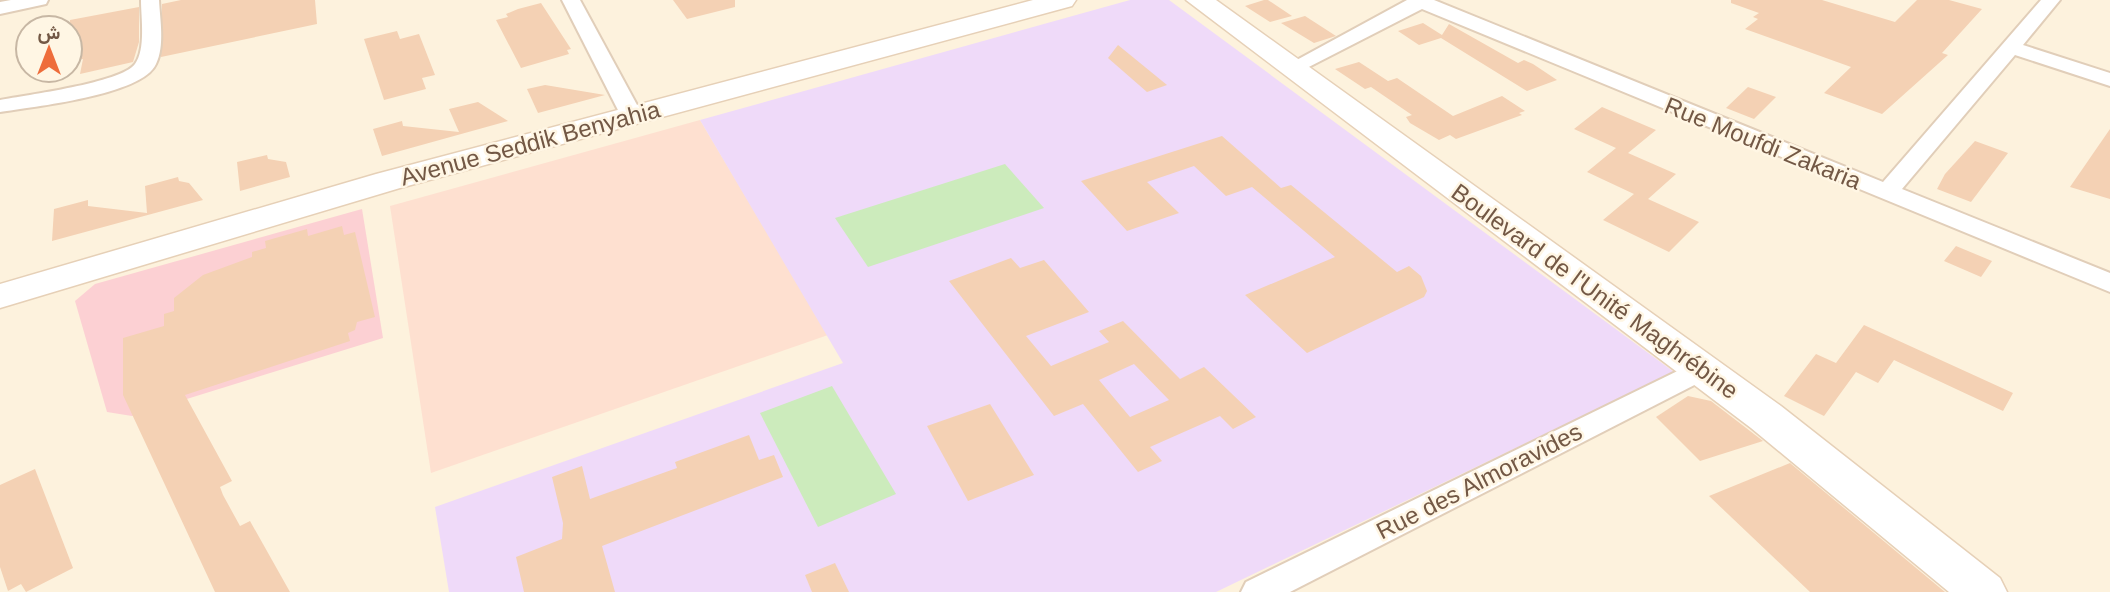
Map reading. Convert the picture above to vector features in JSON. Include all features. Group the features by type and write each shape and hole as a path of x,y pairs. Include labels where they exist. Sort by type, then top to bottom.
{"street":[{"path":"0,8 39,0"},
{"path":"0,106 106,85 141,72 146,66 149,42 150,0"},
{"path":"571,0 632,116"},
{"name":"Avenue Seddik Benyahia","path":"0,296 388,181 1063,0"},
{"name":"Boulevard de l'Unité Maghrébine","path":"1199,0 1823,460 1983,592"},
{"path":"1886,193 2051,0"},
{"path":"1292,68 1421,1"},
{"name":"Rue Moufdi Zakaria","path":"1421,1 2110,283"},
{"path":"2010,47 2110,80"},
{"name":"Rue des Almoravides","path":"1258,592 1700,370"}],"shaded area":[{"path":"1130,0 1169,0 1674,372 1216,592 449,592 435,507 843,363 700,120"},
{"path":"700,120 828,335 431,473 390,206"},
{"path":"362,209 383,338 132,416 107,412 75,301 95,284"}],"green space":[{"path":"1005,164 1044,208 868,267 835,218"},
{"path":"832,386 896,494 818,527 760,413"}],"building":[{"path":"181,0 315,0 317,24 161,57 162,4"},
{"path":"673,0 735,0 735,7 687,19"},
{"path":"1264,0 1292,16 1270,22 1245,6"},
{"path":"1731,0 1822,0 1895,22 1917,0 1949,0 1982,9 1942,53 1948,55 1882,114 1824,93 1851,67 1745,29 1758,19 1753,17 1759,13 1731,3"},
{"path":"541,3 571,49 567,50 569,54 521,68 496,20 508,17 506,14 518,9"},
{"path":"139,7 139,42 133,62 84,73 84,17"},
{"path":"1305,16 1336,36 1314,43 1281,23"},
{"path":"1423,23 1442,35 1449,24 1518,63 1524,60 1533,64 1557,80 1527,91 1441,38 1419,45 1398,31"},
{"path":"397,31 400,39 419,34 435,75 422,78 426,89 384,100 364,39"},
{"path":"1118,45 1167,85 1147,92 1108,58"},
{"path":"1359,62 1388,81 1397,78 1453,116 1502,96 1525,111 1519,113 1522,115 1456,139 1450,135 1439,140 1410,123 1406,117 1412,115 1371,87 1365,89 1335,69"},
{"path":"545,85 605,95 538,113 527,89"},
{"path":"1748,87 1776,97 1754,119 1726,108"},
{"path":"478,102 508,121 382,156 373,129 402,121 403,126 459,132 449,109"},
{"path":"1602,107 1656,130 1628,153 1676,174 1648,199 1699,222 1669,252 1603,220 1634,194 1587,172 1616,148 1574,129"},
{"path":"2110,129 2110,199 2070,187"},
{"path":"1222,136 1281,188 1291,185 1397,272 1409,266 1421,276 1427,291 1424,297 1307,353 1245,295 1335,257 1252,187 1226,196 1194,166 1147,182 1179,213 1127,231 1081,181"},
{"path":"1975,141 2008,153 1971,202 1937,189 1945,174"},
{"path":"267,155 268,159 286,162 290,177 240,191 237,162"},
{"path":"178,177 179,181 189,183 203,200 52,241 54,209 88,200 88,206 147,213 145,186"},
{"path":"342,226 344,235 355,232 375,317 357,322 355,330 348,333 350,341 185,395 232,481 220,487 223,495 240,526 250,521 290,592 215,592 123,395 123,338 164,326 164,314 174,311 174,298 203,275 252,257 252,252 266,248 265,241 307,229 308,236"},
{"path":"1956,246 1992,261 1981,277 1944,261"},
{"path":"1011,258 1020,268 1044,260 1089,312 1026,336 1051,366 1109,342 1099,331 1123,321 1180,379 1204,367 1256,417 1233,429 1220,416 1150,447 1162,461 1138,472 1083,404 1054,416 949,281","holes":["1134,364 1169,400 1130,417 1099,380"]},
{"path":"1864,325 2013,393 2003,411 1894,360 1878,383 1856,372 1824,416 1784,396 1816,354 1836,363"},
{"path":"1688,396 1711,401 1763,441 1700,461 1656,417"},
{"path":"990,404 1034,475 968,501 927,426"},
{"path":"749,435 759,460 774,455 783,477 602,546 615,592 524,592 516,557 562,539 563,523 552,477 582,466 590,499 677,468 675,462"},
{"path":"1790,463 1945,592 1810,592 1709,496"},
{"path":"35,469 73,568 26,592 21,584 8,591 0,567 0,485"},
{"path":"835,563 849,592 812,592 805,575"}]}
